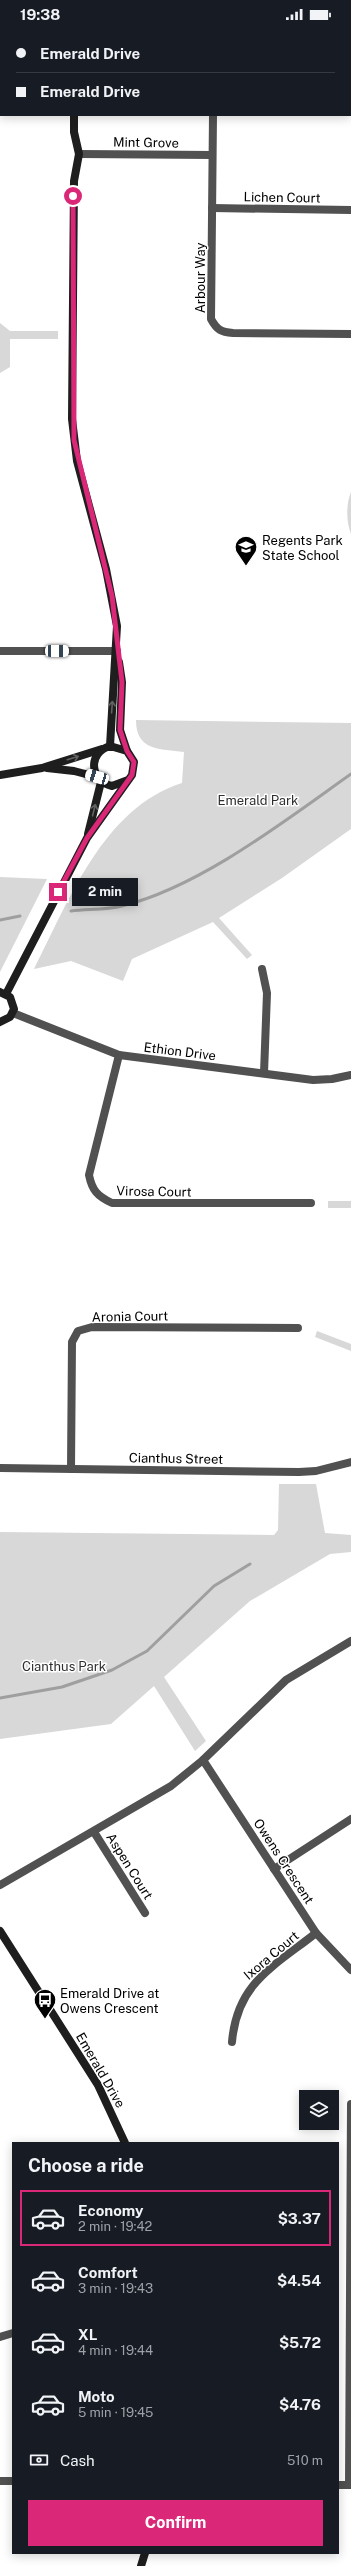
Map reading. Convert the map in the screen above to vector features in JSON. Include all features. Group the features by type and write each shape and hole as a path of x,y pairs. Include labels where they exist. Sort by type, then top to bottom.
{"street":[{"path":"74,116 74,132 79,154 74,181 72,420 77,461 112,596 117,626 117,651 107,748 95,759 94,772 99,780 87,838"},
{"name":"Arbour Way","path":"213,116 211,319 216,328 221,332 233,333 351,334"},
{"name":"Mint Grove","path":"79,154 212,155"},
{"name":"Lichen Court","path":"212,208 351,210"},
{"path":"0,651 117,651"},
{"path":"0,1022 7,1020 13,1013 14,1004 3,993 87,838 128,780 134,769 132,756 127,751 120,730 122,682 117,651"},
{"path":"0,775 42,768 107,748 127,751"},
{"path":"42,768 74,771 118,786 128,780"},
{"path":"262,969 267,993 264,1073"},
{"name":"Ethion Drive","path":"13,1013 119,1055 313,1080 332,1079 351,1075"},
{"name":"Virosa Court","path":"119,1055 89,1175 92,1188 100,1197 112,1203 311,1203"},
{"name":"Aronia Court","path":"71,1468 72,1342 78,1331 92,1327 298,1328"},
{"name":"Cianthus Street","path":"0,1468 304,1471 338,1467 351,1462"},
{"path":"0,1885 94,1832 171,1786 203,1760 286,1680 351,1641"},
{"name":"Owens Crescent","path":"203,1760 316,1933 351,1970"},
{"path":"274,1869 351,1819"},
{"name":"Aspen Court","path":"94,1832 145,1913"},
{"name":"Emerald Drive","path":"0,1931 98,2085 125,2142"},
{"name":"Ixora Court","path":"232,2042 234,2023 247,1991 259,1978 316,1933"},
{"path":"339,2485 350,2485 351,2104"},
{"path":"0,2336 12,2333"},
{"path":"0,2481 12,2481"},
{"path":"141,2566 145,2554"}],"green space":[{"path":"0,323 10,331 58,331 58,339 10,339 10,367 0,373"},
{"path":"351,492 351,534 347,513"},
{"name":"Emerald Park","path":"136,720 351,723 351,829 282,878 219,918 252,955 247,959 213,922 132,959 123,981 71,961 34,969 75,887 110,835 130,813 154,795 182,783 184,752 158,749 145,743 140,738"},
{"path":"0,877 47,879 0,972"},
{"path":"328,1201 351,1201 351,1208 328,1208"},
{"path":"317,1331 351,1344 351,1351 315,1337"},
{"name":"Cianthus Park","path":"279,1484 316,1484 325,1533 351,1535 351,1552 330,1554 250,1601 164,1677 206,1741 195,1751 154,1686 111,1724 0,1739 0,1532 274,1535 278,1530"}],"waterway":[{"path":"71,911 122,906 152,897 182,884 212,868 271,831 351,774"},
{"path":"0,920 20,916"},
{"path":"0,1698 62,1687 112,1670 147,1651 214,1586 250,1564"}],"place":[{"name":"Regents Park State School","path":"246,566"},
{"name":"Emerald Drive at Owens Crescent","path":"45,2020"}],"route":[{"path":"58,892 87,838 132,775 134,769 132,756 127,751 120,730 122,682 117,651 117,626 112,596 77,461 74,440 72,420 73,196"}]}
